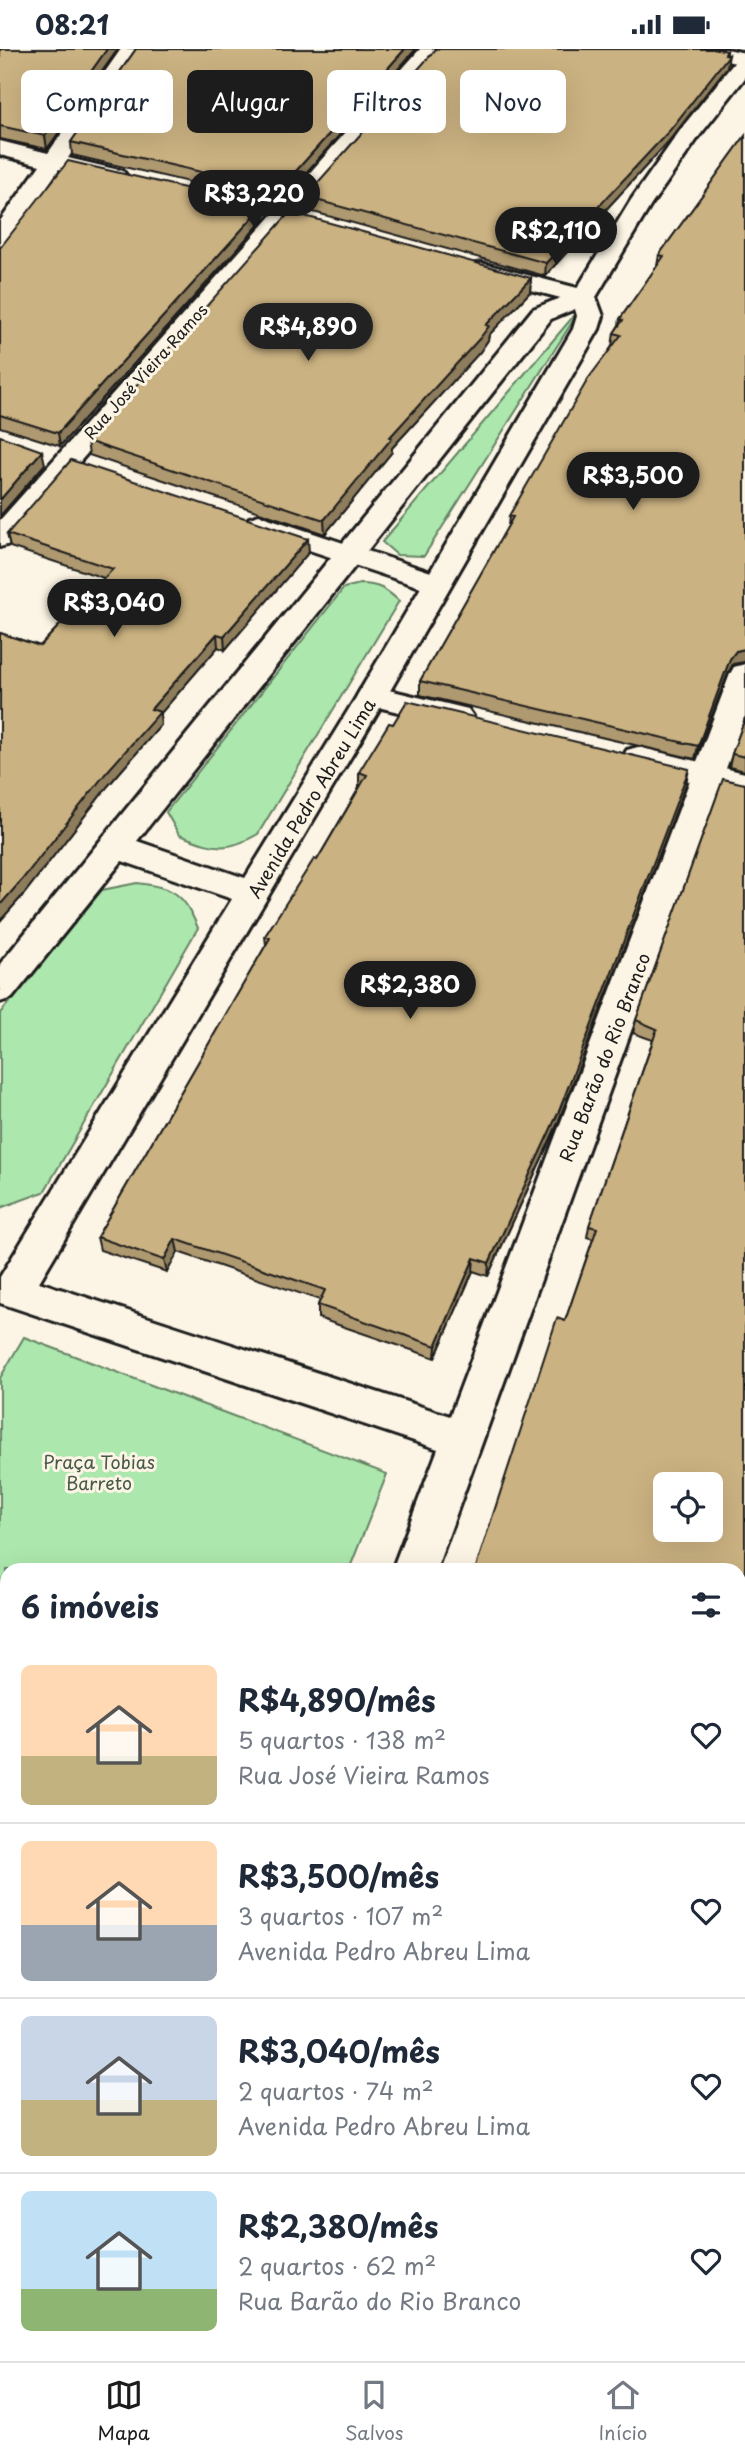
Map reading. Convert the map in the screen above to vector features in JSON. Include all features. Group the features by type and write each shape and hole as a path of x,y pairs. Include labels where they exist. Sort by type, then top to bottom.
{"main road":[{"path":"0,238 132,49"},
{"name":"Rua José Vieira Ramos","path":"0,538 79,464 285,214 432,49"},
{"path":"696,49 745,59"},
{"path":"0,989 542,314 584,297 639,205 692,130 745,64"},
{"path":"0,148 135,180"},
{"path":"258,208 311,221"},
{"path":"453,262 584,297"},
{"name":"Avenida Pedro Abreu Lima","path":"4,1296 372,697 586,329 590,316 584,297"},
{"path":"40,451 79,464"},
{"path":"234,516 436,583"},
{"name":"Rua Barão do Rio Branco","path":"461,1439 710,775 745,674"},
{"path":"372,697 480,722"},
{"path":"615,753 745,784"},
{"path":"116,846 253,894"},
{"path":"4,1296 461,1439 417,1563"}],"green space":[{"path":"583,305 424,556 397,555 382,542"},
{"path":"360,584 381,588 399,601 258,834 236,844 218,847 179,835 166,812 344,588"},
{"path":"137,883 160,887 176,894 187,907 198,928 44,1192 0,1208 0,1013 102,890"},
{"name":"Praça Tobias Barreto","path":"24,1337 387,1474 352,1563 0,1563 0,1378"}],"building":[{"path":"0,49 107,49 92,70 21,70 21,131 0,126"},
{"path":"136,49 405,49 386,70 327,70 327,133 330,133 279,190 71,142 77,133 173,133 173,70 121,70"},
{"path":"436,49 718,49 727,51 725,54 729,55 670,130 546,263 305,197 362,133 446,133 446,70 417,70"},
{"path":"745,136 745,649 736,651 730,659 698,746 420,681 513,517 509,516 588,379 621,335 614,333 623,320 620,319 664,256 659,255"},
{"path":"68,161 263,206 58,433 0,415 0,248"},
{"path":"290,212 531,278 486,325 489,326 480,338 390,437 392,438 324,520 87,441"},
{"path":"0,436 42,451 0,500"},
{"path":"71,460 308,539 224,636 217,634 151,709 160,712 106,773 0,905 0,633 40,646 113,569 7,534"},
{"path":"407,701 689,769 559,1111 489,1263 474,1258 436,1346 318,1305 325,1290 175,1239 164,1260 97,1237 270,938 265,936 314,859 317,860 367,775 359,772 389,723 393,724"},
{"path":"745,718 745,757 732,754"},
{"path":"723,779 745,784 745,1563 477,1563 557,1318 565,1321 597,1228 589,1226 657,1029 636,1020"}]}
